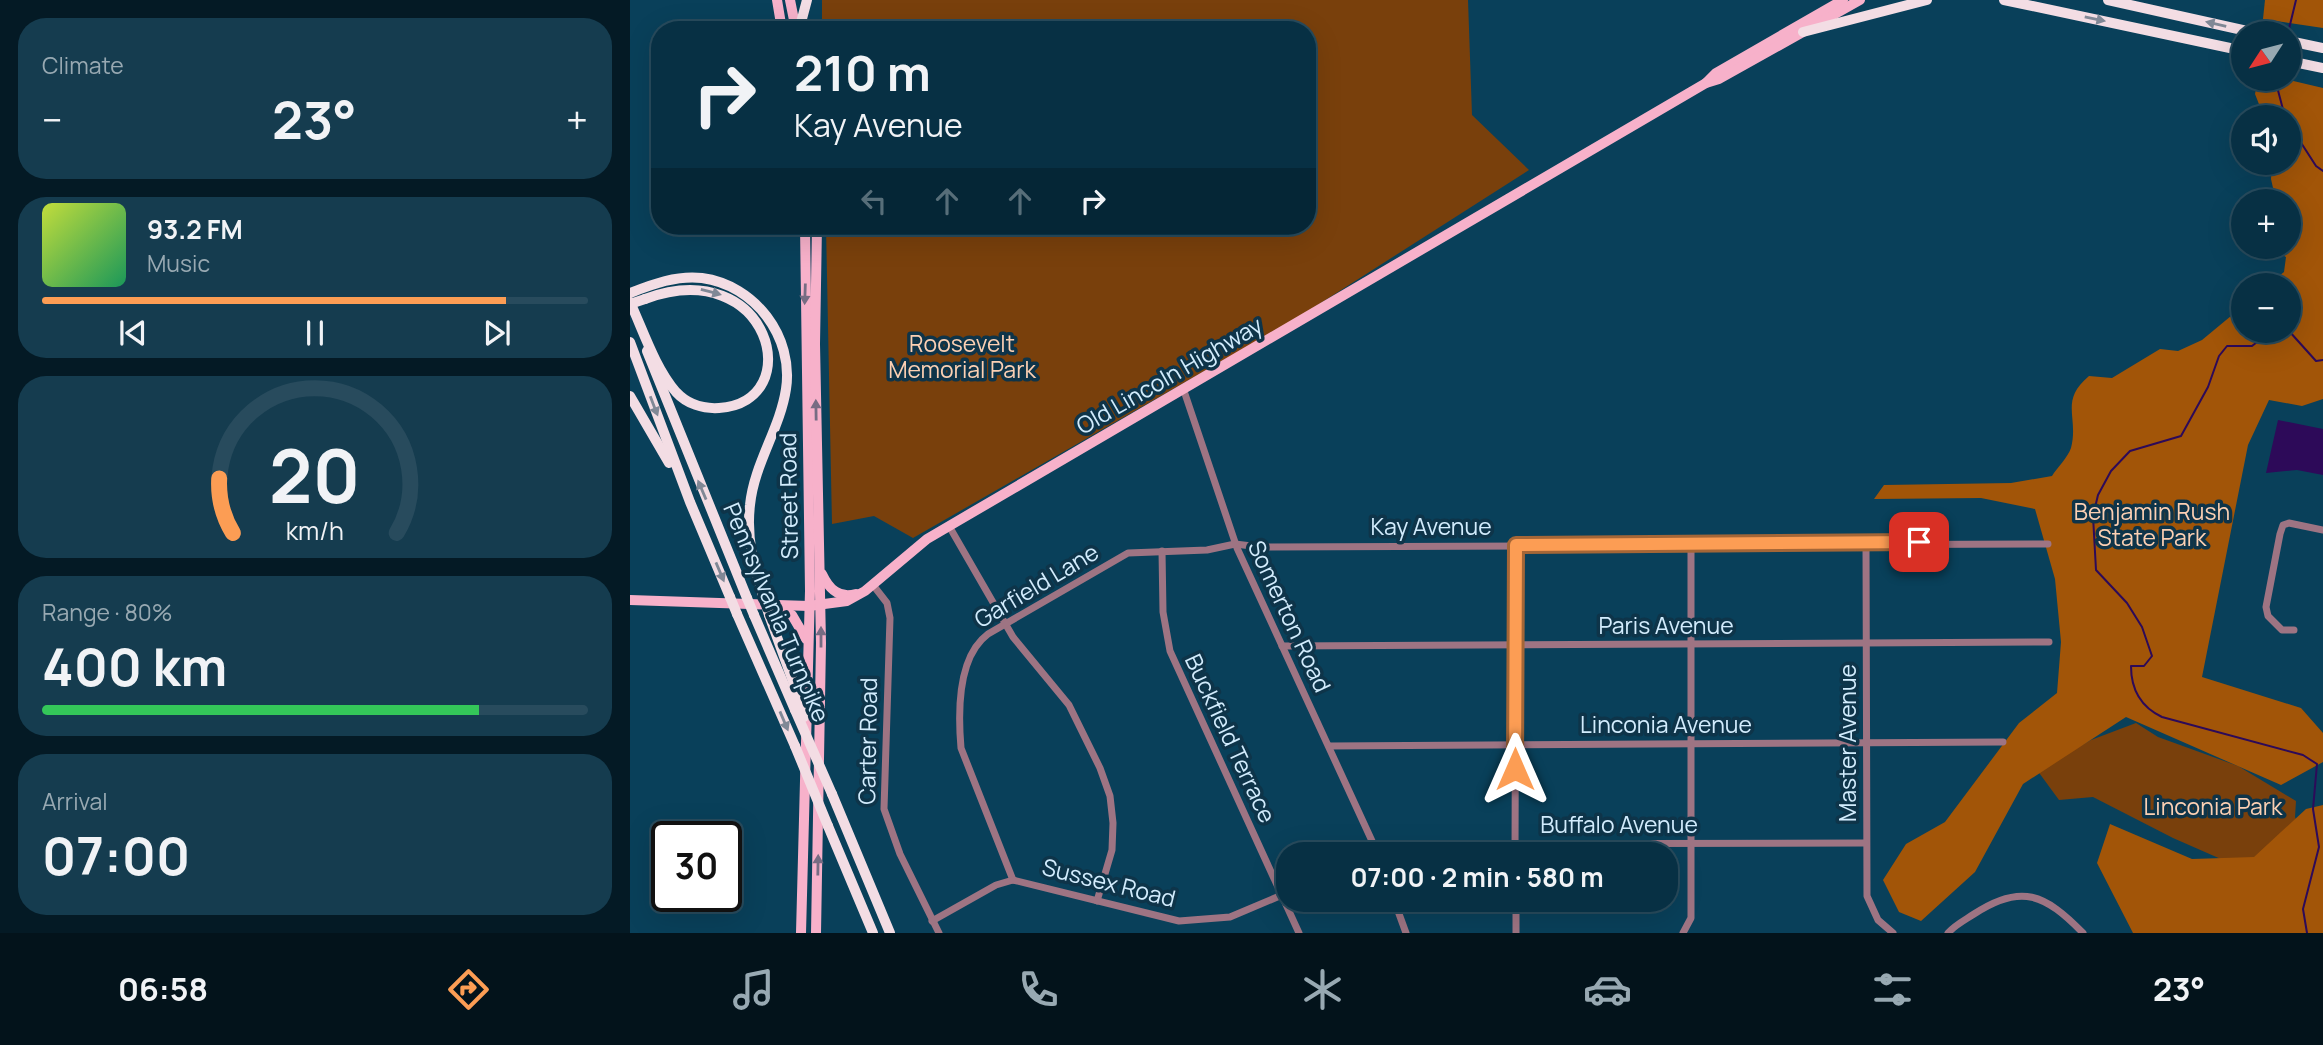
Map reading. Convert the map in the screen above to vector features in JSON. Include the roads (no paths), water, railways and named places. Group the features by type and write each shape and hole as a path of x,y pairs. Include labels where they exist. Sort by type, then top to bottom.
{"highway":[{"path":"800,21 807,0"},
{"path":"1803,32 1927,0"},
{"path":"2004,0 2231,48"},
{"path":"2108,0 2231,27"},
{"path":"2301,43 2323,48"},
{"path":"2301,64 2323,68"},
{"path":"638,293 701,289 738,303 759,324 767,342 768,361 758,386 744,400 724,408 703,407 684,399 667,380 630,304 638,293 679,278 702,278 724,284 754,302 769,319 780,339 786,359 785,392 756,477 749,515 751,555 764,599 772,610 812,747"},
{"name":"Pennsylvania Turnpike","path":"630,304 662,393 890,933"},
{"name":"Pennsylvania Turnpike","path":"630,342 690,502 873,933"},
{"path":"630,396 646,419 690,502"}],"main road":[{"path":"777,0 780,21"},
{"path":"790,0 795,21"},
{"name":"Old Lincoln Highway","path":"1706,83 1716,73 1843,0"},
{"name":"Old Lincoln Highway","path":"630,600 772,610 841,603 873,585 928,539 948,526 1706,83 1720,79 1860,0"},
{"name":"Street Road","path":"805,235 815,606 816,933"},
{"name":"Street Road","path":"801,933 808,653 820,569 815,344 817,235"},
{"path":"820,569 828,585 838,594 850,596 863,592"},
{"path":"772,610 786,610 799,622 808,653"}],"street":[{"name":"Somerton Road","path":"1184,388 1236,544 1372,842"},
{"path":"2294,630 2282,630 2268,616 2266,607 2283,525 2289,523 2323,530"},
{"path":"948,526 1020,647 1069,705 1108,789 1113,814 1112,842 1097,901"},
{"name":"Kay Avenue","path":"1236,544 1259,547 2048,544"},
{"name":"Garfield Lane","path":"1013,880 969,772 960,737 964,686 970,655 982,639 1005,624 1128,553 1207,550 1236,544"},
{"path":"1683,933 1691,918 1691,544"},
{"name":"Master Avenue","path":"1866,544 1867,896 1871,910 1893,933"},
{"path":"1516,545 1516,842"},
{"name":"Buckfield Terrace","path":"1162,551 1163,612 1167,642 1276,882"},
{"name":"Carter Road","path":"873,585 887,603 890,618 884,809 896,845 939,933"},
{"name":"Paris Avenue","path":"1283,646 2049,642"},
{"name":"Linconia Avenue","path":"1329,746 2003,742"},
{"name":"Buffalo Avenue","path":"1678,843 1865,844"},
{"name":"Sussex Road","path":"932,921 996,885 1013,880 1163,919 1195,921 1230,917 1276,898"},
{"path":"1948,933 1991,903 2008,895 2026,895 2043,902 2082,933"},
{"name":"Buckfield Terrace","path":"1290,912 1299,933"},
{"path":"1398,912 1406,933"},
{"path":"1516,912 1516,933"}],"waterway":[{"path":"2291,21 2296,0"},
{"path":"2278,91 2282,105"},
{"path":"2301,143 2316,166 2323,171"},
{"path":"2256,343 2252,346 2227,346 2219,356 2208,387 2181,436 2130,451 2111,471 2098,495 2093,516 2096,570 2127,603 2142,627 2152,656 2144,666 2131,666 2131,675 2135,690 2148,708 2162,717 2303,755 2317,764 2313,809 2319,847 2303,909 2307,933"},
{"path":"2300,343 2316,361 2323,360"}],"park label":[{"name":"Roosevelt Memorial Park","path":"962,356"},
{"name":"Benjamin Rush State Park","path":"2152,524"},
{"name":"Linconia Park","path":"2213,806"}]}
